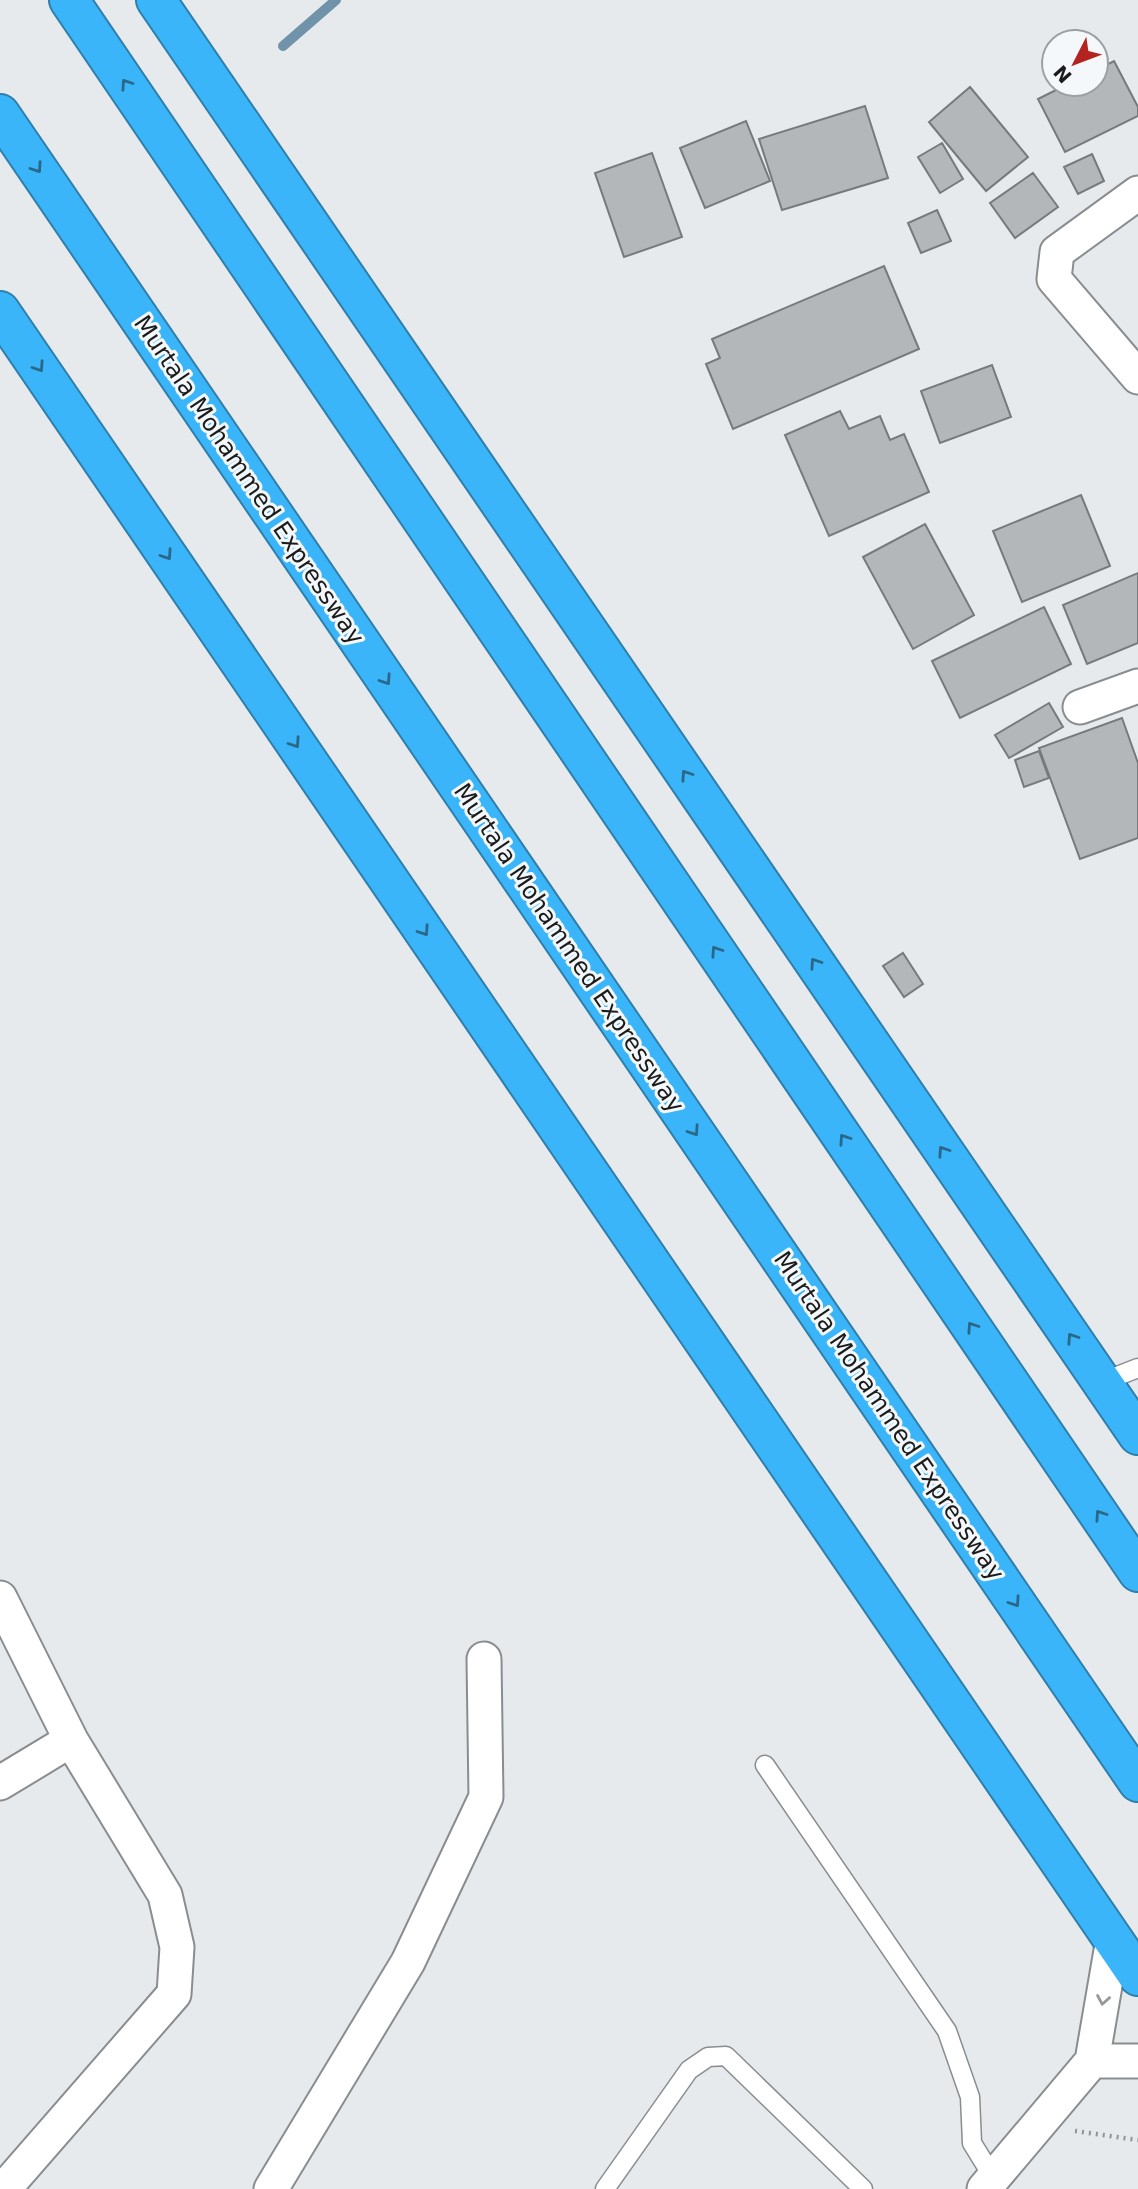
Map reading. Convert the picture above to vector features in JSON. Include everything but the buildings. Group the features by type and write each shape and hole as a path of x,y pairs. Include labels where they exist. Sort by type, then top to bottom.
{"highway":[{"path":"69,0 1138,1572"},
{"path":"156,0 1138,1435"},
{"name":"Murtala Mohammed Expressway","path":"0,114 1138,1782"},
{"path":"0,311 1138,1976"}],"street":[{"path":"1138,193 1057,252 1054,279 1138,377"},
{"path":"1080,707 1138,686"},
{"path":"0,1598 71,1740 165,1895 177,1947 174,1994 4,2189"},
{"path":"271,2189 408,1962 486,1797 484,1659"},
{"path":"0,1783 71,1740"},
{"path":"988,2183 1092,2061 1113,1939"},
{"path":"1092,2061 1138,2061"}],"lane":[{"path":"1102,1382 1138,1368"},
{"path":"765,1765 947,2031 970,2097 972,2143 988,2183"},
{"path":"604,2189 689,2070 708,2057 726,2056 863,2189"}],"path":[{"path":"1040,2123 1087,2134 1138,2140"}],"waterway":[{"path":"283,46 336,0"}]}
